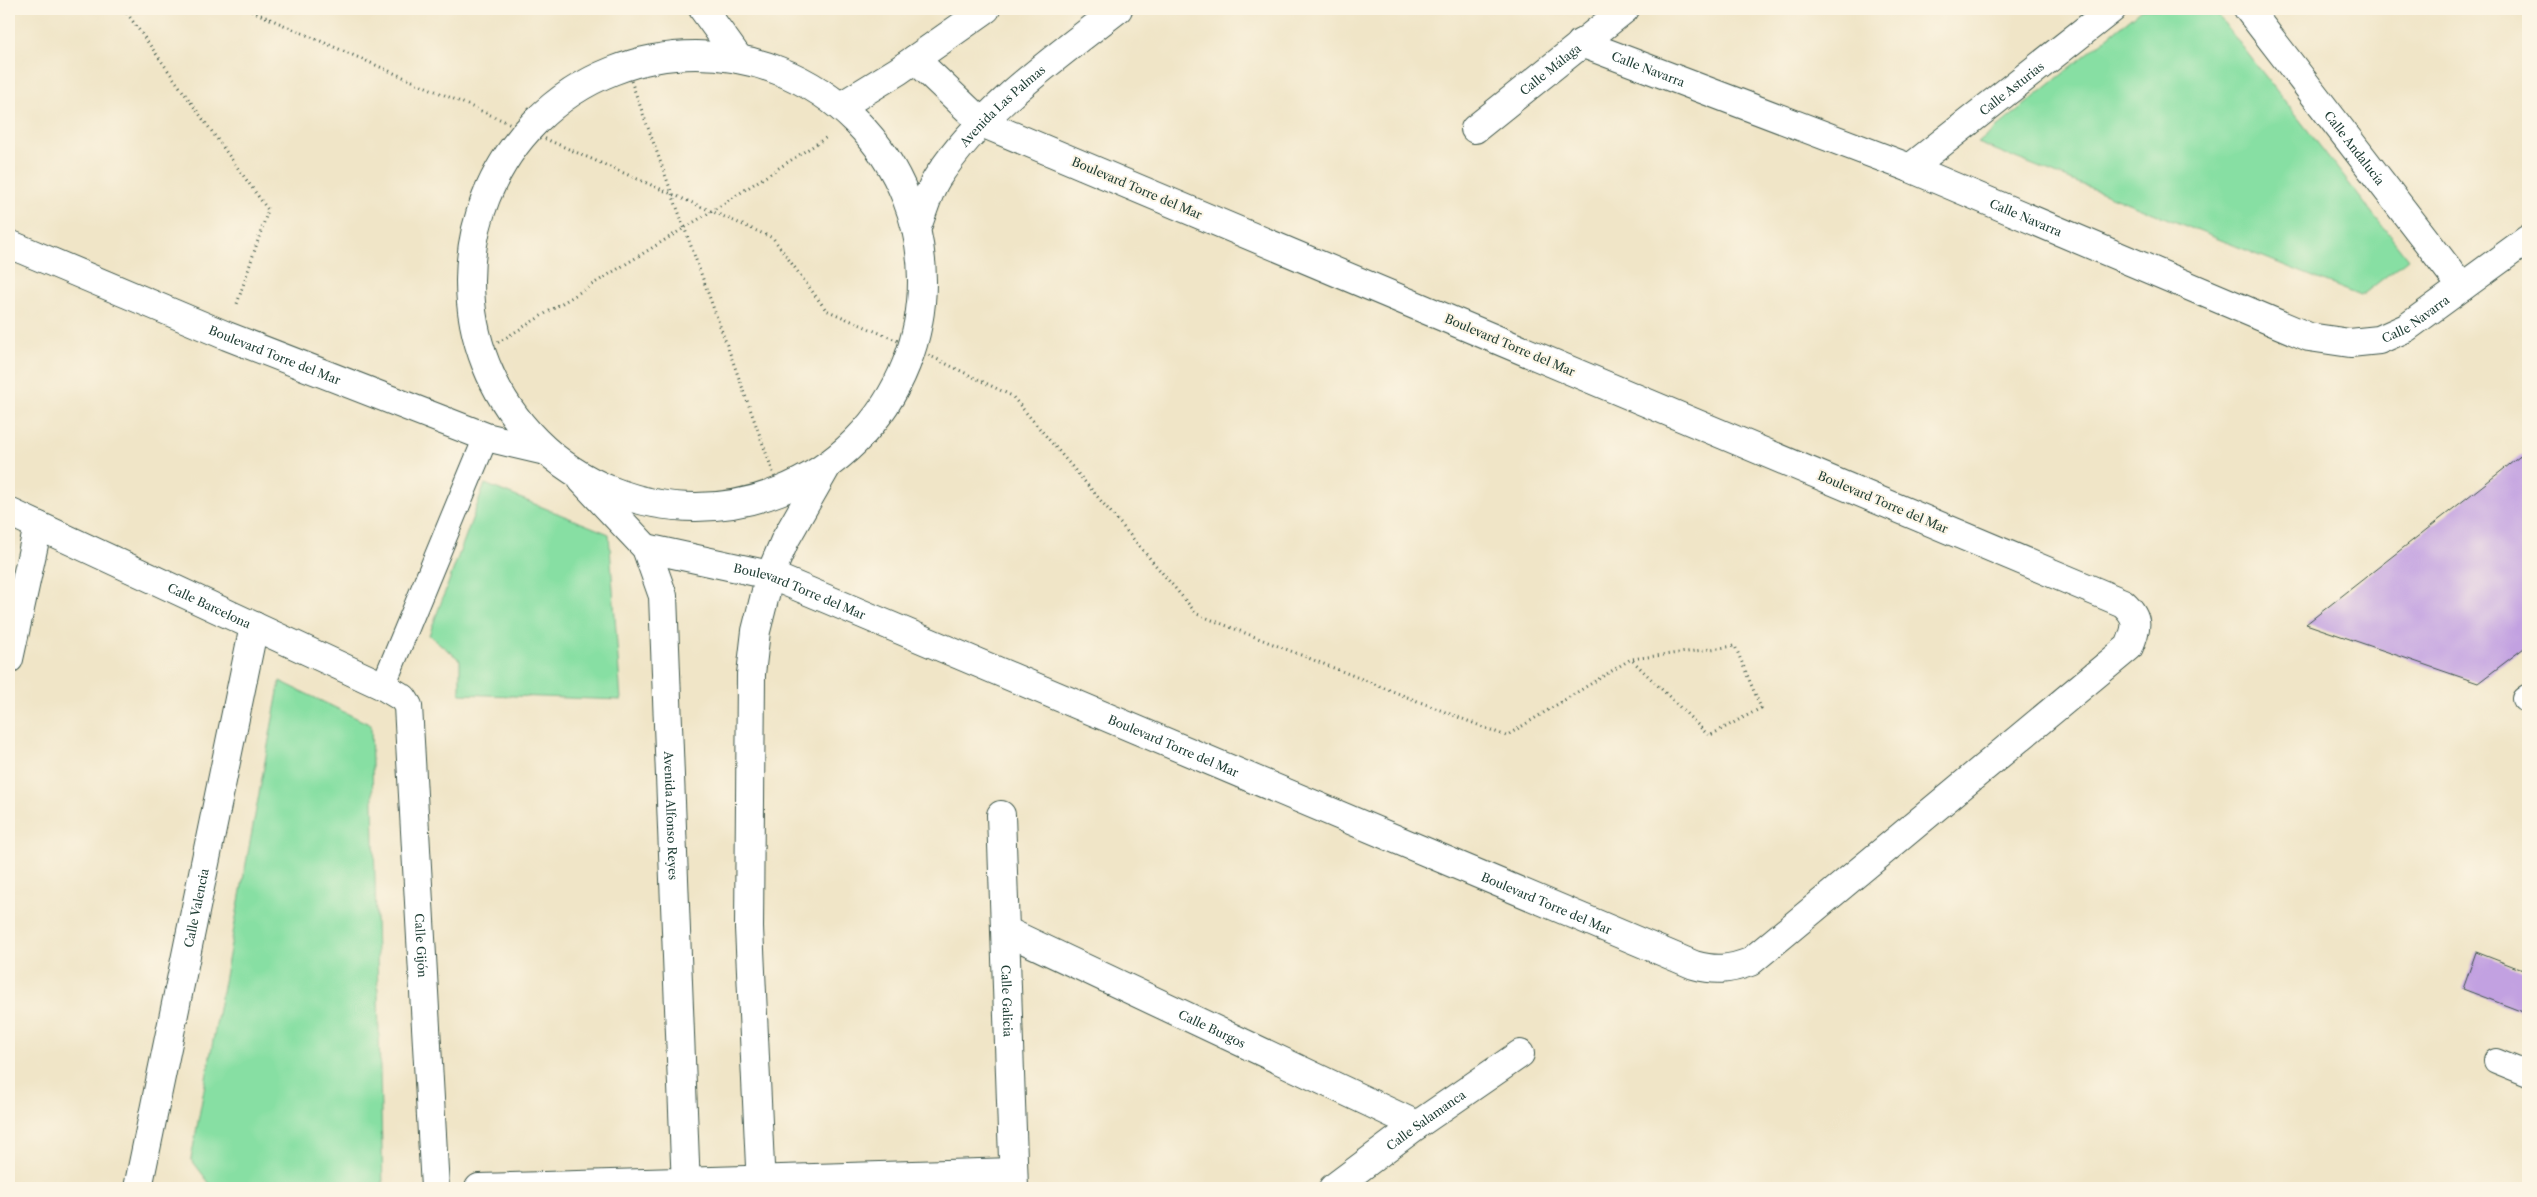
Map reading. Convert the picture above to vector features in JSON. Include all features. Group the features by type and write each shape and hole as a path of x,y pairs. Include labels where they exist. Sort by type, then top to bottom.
{"street":[{"path":"703,9 739,59"},
{"path":"847,113 915,59 986,9"},
{"name":"Avenida Las Palmas","path":"917,228 936,179 982,123 1041,68 1118,9"},
{"name":"Calle Málaga","path":"1475,129 1625,9"},
{"name":"Calle Asturias","path":"1910,168 2112,9"},
{"name":"Calle Andalucía","path":"2248,9 2462,287"},
{"name":"Calle Navarra","path":"1582,43 1910,168 2309,337 2350,343 2379,340 2406,328 2528,239"},
{"path":"673,56 739,59 793,76 847,113 875,141 901,182 917,228 923,295 912,347 908,362 875,421 827,466 767,496 702,508 636,499 576,473 545,451 502,400 476,340 468,276 479,212 509,153 553,105 610,72 626,67 673,56"},
{"name":"Boulevard Torre del Mar","path":"646,548 770,575 1694,965 1710,969 1730,969 1750,962 2129,648 2136,621 2132,611 2123,603 982,123 915,59"},
{"name":"Boulevard Torre del Mar","path":"9,244 227,336 486,438 545,451"},
{"path":"761,1184 749,928 751,674 756,631 770,575 785,540 827,466"},
{"name":"Avenida Alfonso Reyes","path":"576,473 646,548 663,596 686,1186"},
{"name":"Calle Barcelona","path":"9,512 383,686 407,702"},
{"path":"9,660 38,526"},
{"name":"Calle Valencia","path":"141,1186 254,626"},
{"name":"Calle Gijón","path":"407,702 435,1188"},
{"name":"Calle Galicia","path":"1001,815 1013,1180"},
{"name":"Calle Burgos","path":"1006,931 1417,1125"},
{"name":"Calle Salamanca","path":"1333,1188 1417,1125 1520,1054"},
{"path":"479,1188 1013,1180"}],"lane":[{"path":"383,686 486,438"},
{"path":"2496,1061 2528,1074"}],"path":[{"path":"124,9 268,210 227,336"},
{"path":"247,9 529,130 773,238 826,310 912,347 1012,396 1197,614 1506,736 1631,659 1735,646 1761,708 1709,736 1631,659"},
{"path":"626,67 780,490"},
{"path":"481,353 712,211 847,113"}],"green space":[{"path":"2142,9 2213,9 2408,259 2361,296 1978,143"},
{"path":"485,484 609,534 621,700 460,694 460,660 429,635"},
{"path":"280,681 371,725 383,1188 213,1188 191,1159"}],"building":[{"path":"2528,450 2528,645 2478,683 2306,624"},
{"path":"2476,952 2528,972 2528,1014 2463,989"}]}
